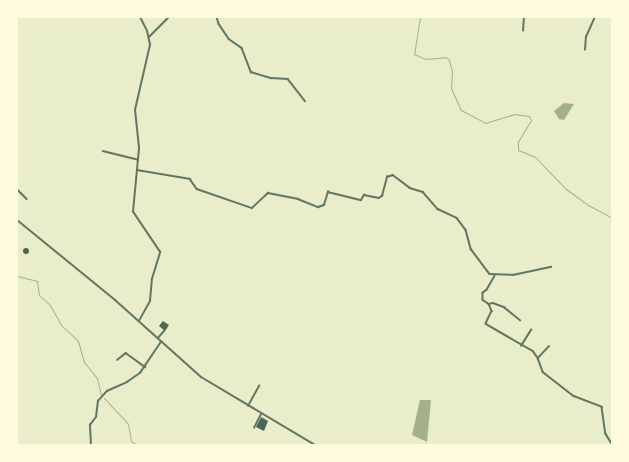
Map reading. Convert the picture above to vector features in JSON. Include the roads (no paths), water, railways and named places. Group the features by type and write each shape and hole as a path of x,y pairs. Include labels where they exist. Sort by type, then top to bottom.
{"street":[{"path":"138,321 150,301 152,279 160,252 133,212 139,135 136,110 147,65 149,37 140,17"},
{"path":"149,37 169,17"},
{"path":"217,17 219,24 229,39 242,48 252,72 271,78 288,79 305,101"},
{"path":"522,31 524,17"},
{"path":"585,50 586,37 595,17"},
{"path":"103,151 138,160"},
{"path":"137,170 190,179 197,189 252,208 268,193 298,198 318,207 324,205 328,192 361,200 364,195 379,198 382,196 387,177 393,175 410,188 423,192 438,208 457,218 466,230 471,249 487,271 494,276 552,266"},
{"path":"17,189 27,200"},
{"path":"17,220 138,321 201,377 315,445"},
{"path":"494,276 487,290 483,293 483,300 489,304 492,311 486,324 533,352 538,358 543,372 557,384 579,399 602,407 606,434 612,444"},
{"path":"489,304 493,302 504,307 520,320"},
{"path":"521,346 531,330"},
{"path":"158,339 164,331"},
{"path":"91,445 90,425 96,417 98,401 107,391 127,382 146,367 161,342"},
{"path":"538,358 549,346"},
{"path":"117,360 126,353 146,367"},
{"path":"248,406 259,386"},
{"path":"254,428 261,414"}],"waterway":[{"path":"420,17 414,54 425,59 446,57 449,60 452,71 451,88 461,110 485,123 514,114 529,116 531,120 518,142 518,150 535,157 566,189 588,205 612,218"},
{"path":"17,276 37,281 39,295 50,305 61,325 78,341 84,362 97,378 101,395"},
{"path":"104,398 128,424 131,441 137,445"},
{"path":"183,445 190,445"}]}
